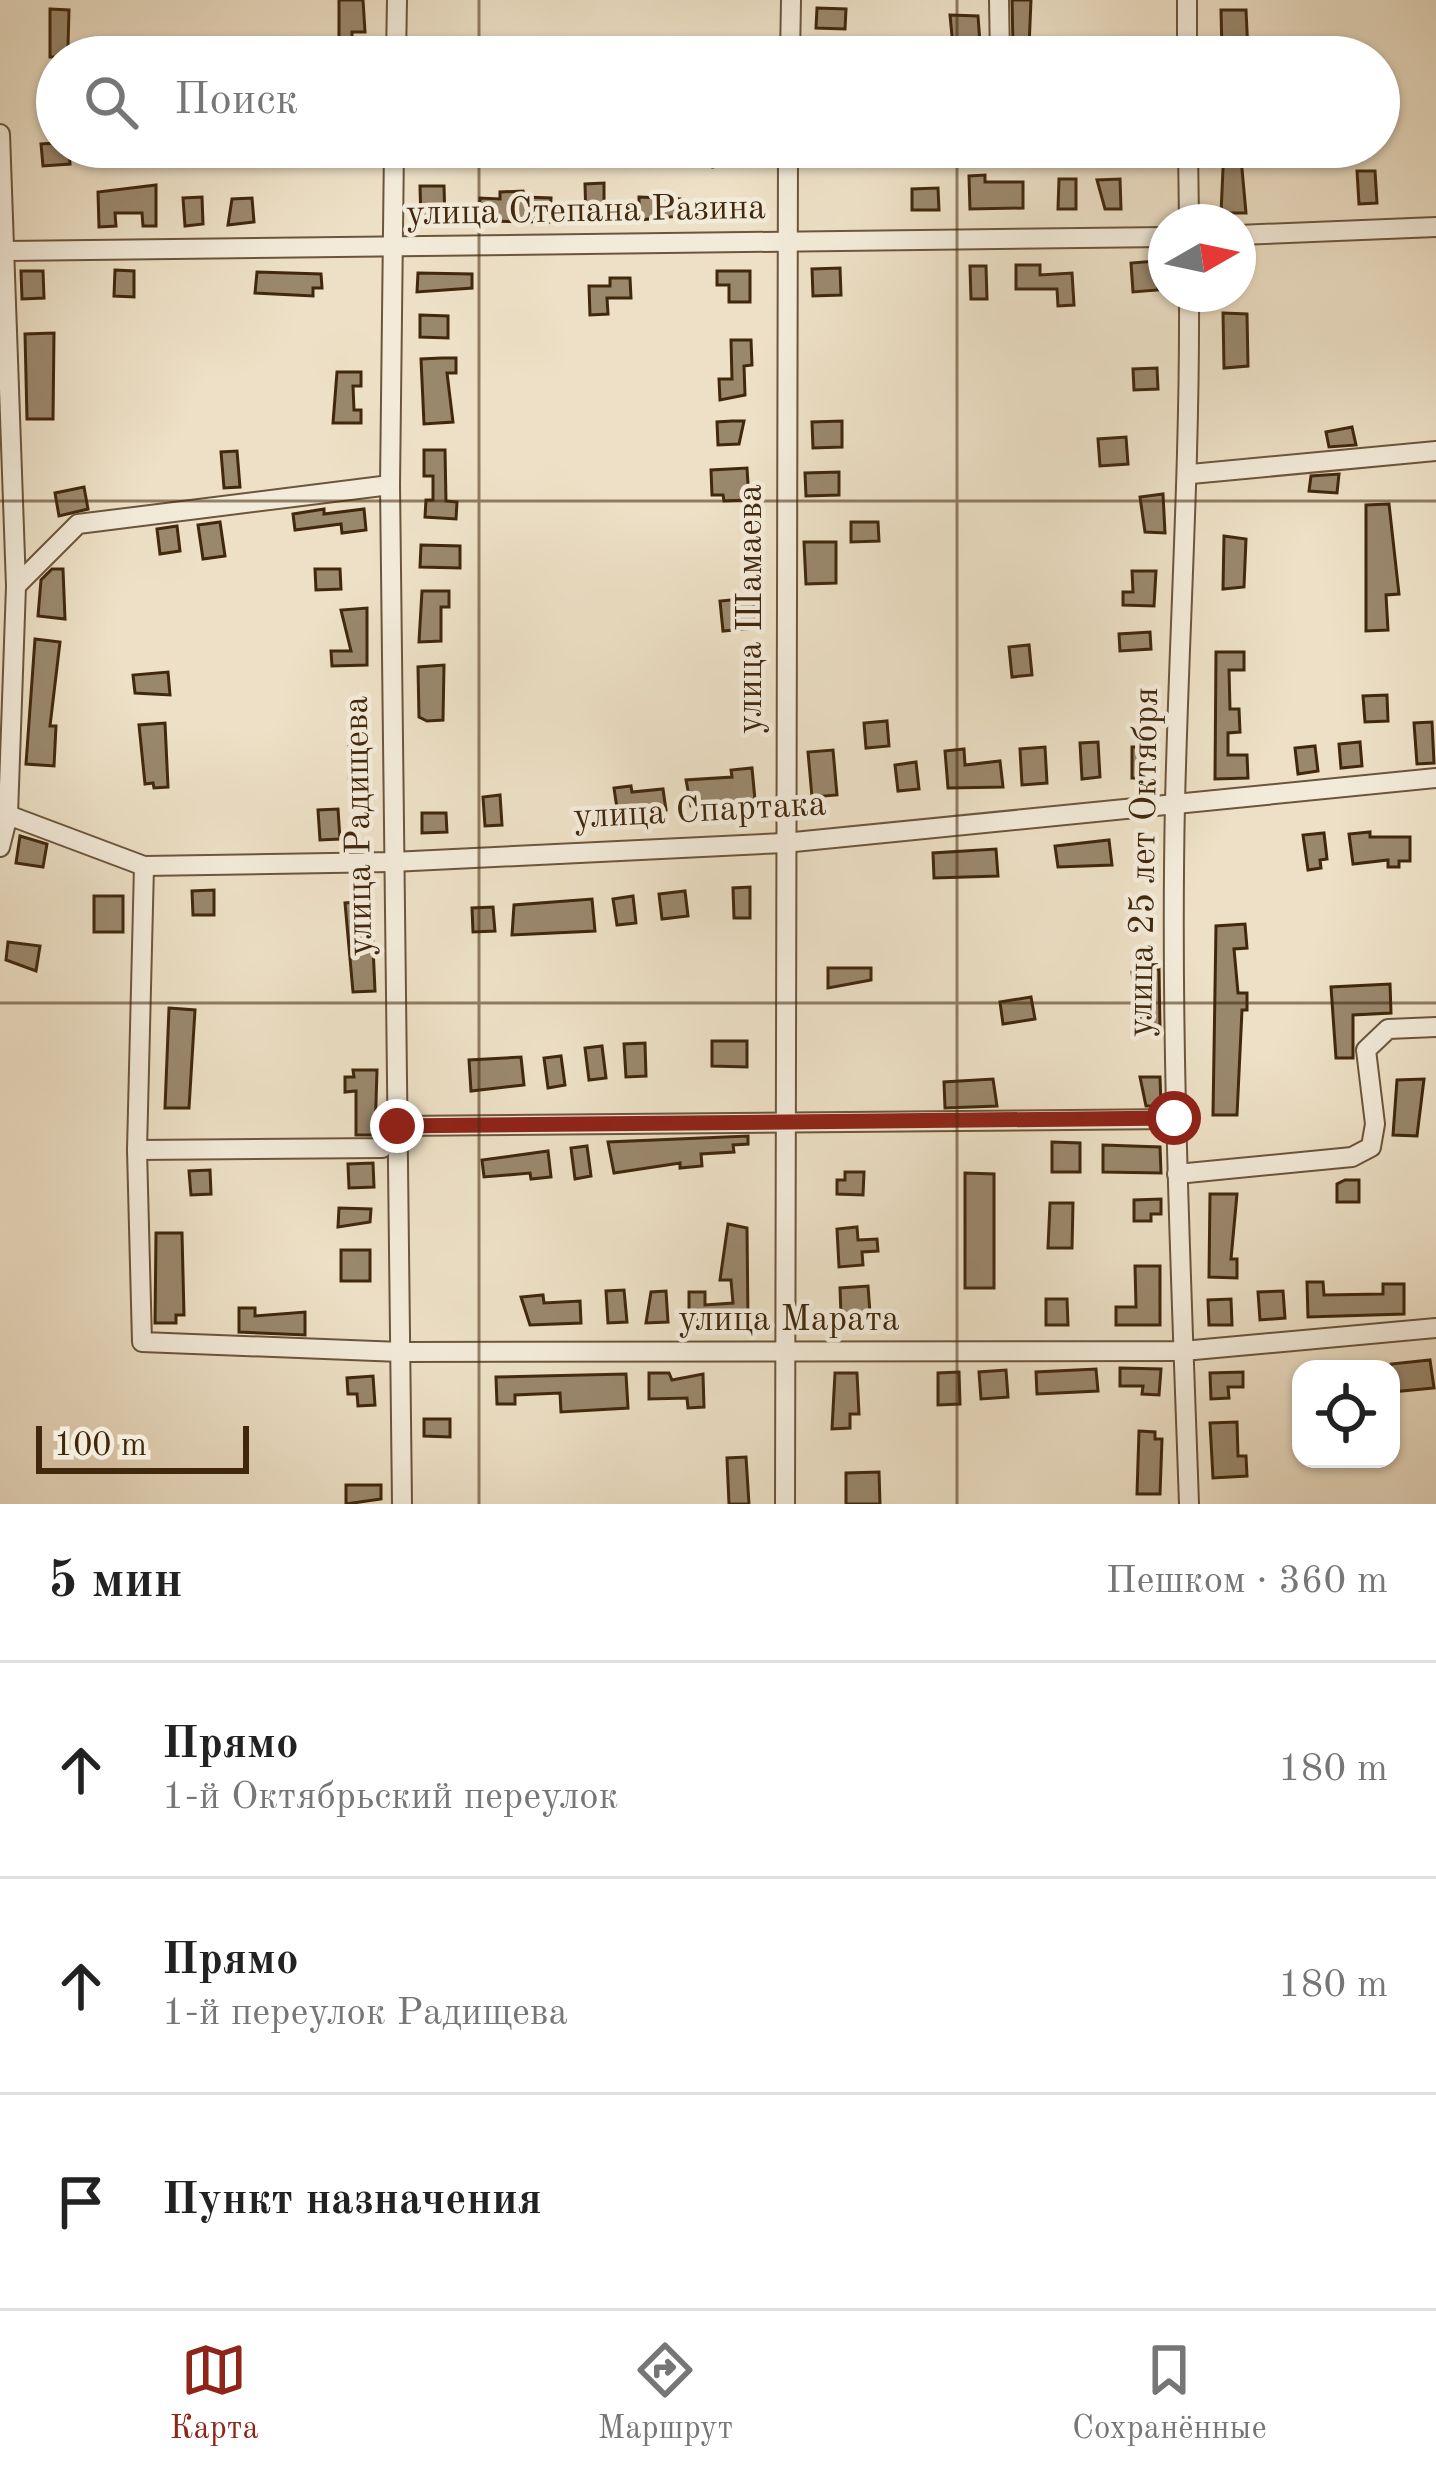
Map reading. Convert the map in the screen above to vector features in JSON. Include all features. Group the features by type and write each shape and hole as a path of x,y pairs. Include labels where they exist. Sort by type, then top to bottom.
{"street":[{"path":"396,36 397,0"},
{"path":"790,0 790,36"},
{"path":"999,0 1000,36"},
{"path":"1187,0 1187,36"},
{"path":"0,134 16,586 8,815 0,847"},
{"name":"улица Радищева","path":"394,168 392,862 402,1504"},
{"name":"улица Шамаева","path":"785,1504 788,168"},
{"path":"1188,168 1189,204"},
{"path":"1256,234 1436,227"},
{"name":"улица Степана Разина","path":"6,251 1148,237"},
{"name":"улица 25 лет Октября","path":"1189,312 1190,474 1175,803 1174,1118 1189,1504"},
{"path":"1190,474 1436,451"},
{"path":"16,586 78,524 390,485"},
{"name":"улица Спартака","path":"8,815 144,866 392,862 784,842 1436,778"},
{"path":"144,866 137,1150 382,1148 397,1126 1174,1118"},
{"path":"1178,1174 1352,1157 1371,1148 1375,1124 1366,1050 1388,1029 1436,1027"},
{"name":"улица Марата","path":"137,1150 142,1342 400,1352 1184,1351 1436,1328"}],"building":[{"path":"339,0 363,0 365,32 339,36"},
{"path":"1012,0 1031,0 1029,36 1013,36"},
{"path":"817,8 846,9 845,29 816,28"},
{"path":"50,9 69,10 68,36 50,36"},
{"path":"1221,10 1246,10 1247,36 1222,36"},
{"path":"950,15 978,16 979,36 952,36"},
{"path":"1223,168 1242,168 1245,204 1221,204"},
{"path":"1357,171 1375,171 1377,203 1359,204"},
{"path":"985,175 985,182 1023,182 1023,208 970,209 969,176"},
{"path":"1059,179 1076,179 1076,209 1058,209"},
{"path":"1120,179 1121,209 1105,209 1097,180"},
{"path":"604,183 604,203 618,202 618,218 586,219 585,184"},
{"path":"156,185 156,226 143,226 142,213 115,213 116,226 99,227 98,192"},
{"path":"420,186 444,186 445,221 421,222"},
{"path":"938,188 939,210 912,210 912,189"},
{"path":"523,191 524,197 551,198 550,222 479,221 480,198 500,199 500,192"},
{"path":"202,197 203,224 185,226 183,198"},
{"path":"639,197 680,199 680,216 639,220"},
{"path":"252,198 254,222 228,225 232,199"},
{"path":"1148,262 1148,291 1133,292 1131,263"},
{"path":"1016,265 1040,265 1040,275 1072,273 1074,305 1058,306 1057,289 1016,289"},
{"path":"970,266 986,266 987,299 971,299"},
{"path":"840,268 841,295 813,296 812,269"},
{"path":"115,270 134,271 134,297 114,296"},
{"path":"21,271 43,271 44,298 22,299"},
{"path":"717,271 750,271 750,302 729,302 729,285 717,285"},
{"path":"257,272 321,274 322,288 313,288 313,296 255,293"},
{"path":"418,273 472,274 472,288 417,292"},
{"path":"610,278 630,278 631,298 607,298 608,314 590,315 589,286 610,286"},
{"path":"1223,313 1247,314 1248,366 1224,368"},
{"path":"420,315 448,316 448,338 420,337"},
{"path":"54,333 53,419 27,419 25,334"},
{"path":"731,340 751,340 752,365 744,366 745,395 720,400 719,379 732,379"},
{"path":"456,358 456,373 447,373 453,422 424,424 421,359"},
{"path":"1157,368 1158,389 1134,390 1133,369"},
{"path":"337,372 361,372 361,386 353,386 354,410 361,410 361,423 333,423"},
{"path":"744,421 739,444 718,445 717,422"},
{"path":"842,421 842,447 813,448 812,422"},
{"path":"1352,427 1356,445 1329,447 1326,432"},
{"path":"1126,437 1128,464 1100,466 1098,439"},
{"path":"424,450 445,450 446,501 457,502 456,519 425,517 426,500 433,500 433,476 424,476"},
{"path":"237,451 240,487 224,488 221,452"},
{"path":"747,468 749,500 724,501 723,495 712,495 711,470"},
{"path":"839,472 839,495 806,496 805,473"},
{"path":"1339,474 1337,493 1309,491 1311,476"},
{"path":"84,487 88,509 59,516 55,493"},
{"path":"1163,494 1165,533 1145,532 1140,497"},
{"path":"1389,504 1399,594 1386,595 1388,630 1366,631 1366,505"},
{"path":"324,509 324,514 364,509 366,530 342,533 341,524 295,530 293,514"},
{"path":"220,522 225,556 203,559 198,525"},
{"path":"851,522 878,522 879,541 851,542"},
{"path":"177,526 180,551 160,554 157,529"},
{"path":"1224,536 1246,539 1244,587 1223,589"},
{"path":"804,542 836,542 836,583 806,584"},
{"path":"421,545 460,546 460,568 420,567"},
{"path":"52,569 63,569 65,619 38,616 41,580"},
{"path":"315,569 340,569 341,589 316,590"},
{"path":"1132,571 1156,571 1154,606 1123,605 1123,592 1133,592"},
{"path":"422,591 449,591 449,607 441,607 441,641 419,642"},
{"path":"753,598 756,628 723,631 720,601"},
{"path":"367,608 367,665 332,666 331,651 351,651 341,610"},
{"path":"1150,632 1151,649 1120,651 1119,634"},
{"path":"35,639 60,642 50,726 56,726 54,766 26,764"},
{"path":"1029,645 1032,675 1012,677 1009,647"},
{"path":"1216,652 1244,652 1244,670 1229,670 1230,709 1239,709 1240,732 1228,733 1228,755 1247,755 1248,778 1215,779"},
{"path":"444,665 443,720 427,721 419,717 418,667"},
{"path":"168,672 170,695 135,693 133,675"},
{"path":"1387,695 1388,721 1365,722 1363,696"},
{"path":"887,721 889,746 866,748 864,723"},
{"path":"1432,722 1434,763 1417,764 1414,723"},
{"path":"165,723 168,787 154,788 153,783 145,784 139,725"},
{"path":"1098,742 1100,777 1082,779 1080,743"},
{"path":"1360,742 1362,766 1341,768 1339,744"},
{"path":"1315,746 1318,771 1298,774 1295,748"},
{"path":"349,747 370,747 370,779 349,779"},
{"path":"1045,747 1047,783 1022,785 1020,749"},
{"path":"1132,747 1152,747 1152,778 1132,778"},
{"path":"964,749 965,765 1000,761 1003,787 948,788 945,751"},
{"path":"833,750 837,795 812,797 808,752"},
{"path":"916,762 919,789 898,791 895,765"},
{"path":"752,768 755,800 691,806 686,780 732,777 731,770"},
{"path":"631,786 632,792 663,789 666,810 618,815 614,788"},
{"path":"500,795 502,825 485,826 483,797"},
{"path":"338,809 340,839 320,840 318,810"},
{"path":"422,813 446,813 447,832 422,833"},
{"path":"1370,832 1370,837 1410,837 1410,861 1399,861 1399,867 1388,867 1388,860 1353,864 1349,834"},
{"path":"1324,833 1327,859 1320,860 1321,868 1308,870 1303,835"},
{"path":"20,836 47,844 43,867 16,863"},
{"path":"1109,840 1112,865 1058,867 1055,846"},
{"path":"996,849 998,876 934,878 933,853"},
{"path":"750,887 750,918 734,918 733,888"},
{"path":"214,890 214,915 193,915 192,891"},
{"path":"685,891 688,916 662,919 659,894"},
{"path":"94,896 123,896 123,932 94,932"},
{"path":"633,896 636,923 617,925 613,899"},
{"path":"592,899 595,931 512,935 514,905"},
{"path":"371,901 375,991 353,992 345,903"},
{"path":"493,907 495,931 473,932 472,908"},
{"path":"1245,924 1247,948 1234,949 1238,993 1247,993 1237,1115 1213,1115 1216,926"},
{"path":"8,942 40,946 36,971 6,960"},
{"path":"828,968 871,968 871,980 828,988"},
{"path":"1159,969 1160,1030 1141,1030 1140,990 1134,991 1132,972"},
{"path":"1390,984 1391,1013 1353,1015 1353,1058 1336,1058 1331,987"},
{"path":"1031,997 1035,1019 1003,1024 1000,1002"},
{"path":"169,1008 195,1010 189,1108 165,1108"},
{"path":"712,1041 747,1041 747,1067 712,1066"},
{"path":"645,1043 646,1076 626,1077 624,1044"},
{"path":"602,1046 606,1078 589,1080 585,1048"},
{"path":"561,1056 565,1085 548,1088 544,1058"},
{"path":"521,1057 524,1085 471,1091 469,1060"},
{"path":"353,1070 377,1070 375,1135 356,1135 356,1091 345,1092 345,1077 354,1077"},
{"path":"1140,1077 1160,1077 1161,1106 1146,1106"},
{"path":"993,1079 997,1106 945,1108 944,1082"},
{"path":"1424,1079 1417,1136 1393,1135 1397,1080"},
{"path":"748,1136 748,1144 733,1145 734,1152 701,1154 702,1166 680,1168 680,1163 614,1173 608,1142"},
{"path":"1052,1142 1080,1143 1080,1172 1052,1172"},
{"path":"1103,1145 1160,1147 1161,1173 1103,1172"},
{"path":"587,1146 591,1176 575,1179 571,1148"},
{"path":"548,1151 551,1177 531,1179 530,1173 484,1177 482,1160"},
{"path":"373,1163 374,1187 349,1188 348,1164"},
{"path":"210,1170 211,1194 191,1195 189,1171"},
{"path":"845,1172 864,1172 863,1195 837,1194 837,1180 845,1180"},
{"path":"965,1173 994,1174 994,1288 965,1288"},
{"path":"1359,1180 1359,1202 1337,1202 1337,1184"},
{"path":"1210,1194 1237,1194 1231,1259 1237,1259 1237,1278 1209,1277"},
{"path":"1161,1199 1161,1214 1151,1214 1151,1221 1134,1221 1134,1200"},
{"path":"1050,1203 1073,1203 1072,1248 1048,1248"},
{"path":"339,1208 371,1209 370,1222 338,1227"},
{"path":"728,1224 747,1228 748,1321 689,1321 689,1292 705,1292 705,1305 733,1303 731,1280 720,1280"},
{"path":"857,1227 858,1240 877,1239 878,1251 862,1252 863,1265 839,1267 837,1229"},
{"path":"156,1233 182,1233 184,1315 176,1315 176,1323 155,1323"},
{"path":"341,1250 370,1250 370,1281 341,1281"},
{"path":"1135,1266 1160,1266 1160,1325 1116,1325 1116,1307 1136,1307"},
{"path":"1307,1282 1323,1282 1324,1295 1383,1294 1383,1284 1404,1284 1404,1314 1308,1317"},
{"path":"868,1286 870,1313 841,1315 840,1288"},
{"path":"624,1290 627,1322 608,1323 606,1291"},
{"path":"666,1291 668,1322 646,1323 651,1292"},
{"path":"1283,1291 1285,1318 1260,1320 1258,1292"},
{"path":"543,1295 544,1303 580,1301 581,1323 530,1325 521,1297"},
{"path":"1046,1299 1067,1299 1068,1325 1046,1325"},
{"path":"1231,1299 1232,1325 1209,1325 1208,1300"},
{"path":"239,1308 255,1308 255,1316 305,1312 305,1335 239,1332"},
{"path":"1430,1360 1434,1388 1400,1391 1400,1363"},
{"path":"1120,1368 1161,1369 1159,1395 1142,1394 1143,1386 1120,1386"},
{"path":"1096,1369 1098,1391 1037,1394 1036,1372"},
{"path":"1006,1370 1008,1397 981,1399 979,1372"},
{"path":"959,1372 960,1404 938,1405 938,1373"},
{"path":"1243,1372 1243,1387 1228,1387 1229,1398 1211,1399 1210,1373"},
{"path":"649,1373 669,1373 672,1380 703,1374 704,1407 688,1408 687,1398 649,1399"},
{"path":"835,1373 857,1373 859,1414 850,1414 850,1428 832,1429"},
{"path":"626,1374 628,1408 561,1412 560,1393 515,1395 515,1404 497,1404 496,1377"},
{"path":"373,1376 375,1405 358,1406 357,1394 348,1394 347,1378"},
{"path":"424,1419 450,1419 450,1437 424,1436"},
{"path":"1237,1422 1238,1456 1246,1456 1247,1476 1213,1478 1210,1423"},
{"path":"1139,1431 1155,1432 1155,1439 1162,1439 1160,1494 1137,1494"},
{"path":"746,1457 749,1504 729,1504 727,1458"},
{"path":"879,1472 880,1504 846,1504 846,1473"},
{"path":"346,1485 381,1485 381,1499 346,1504"}],"route":[{"path":"397,1126 1174,1118"}]}
